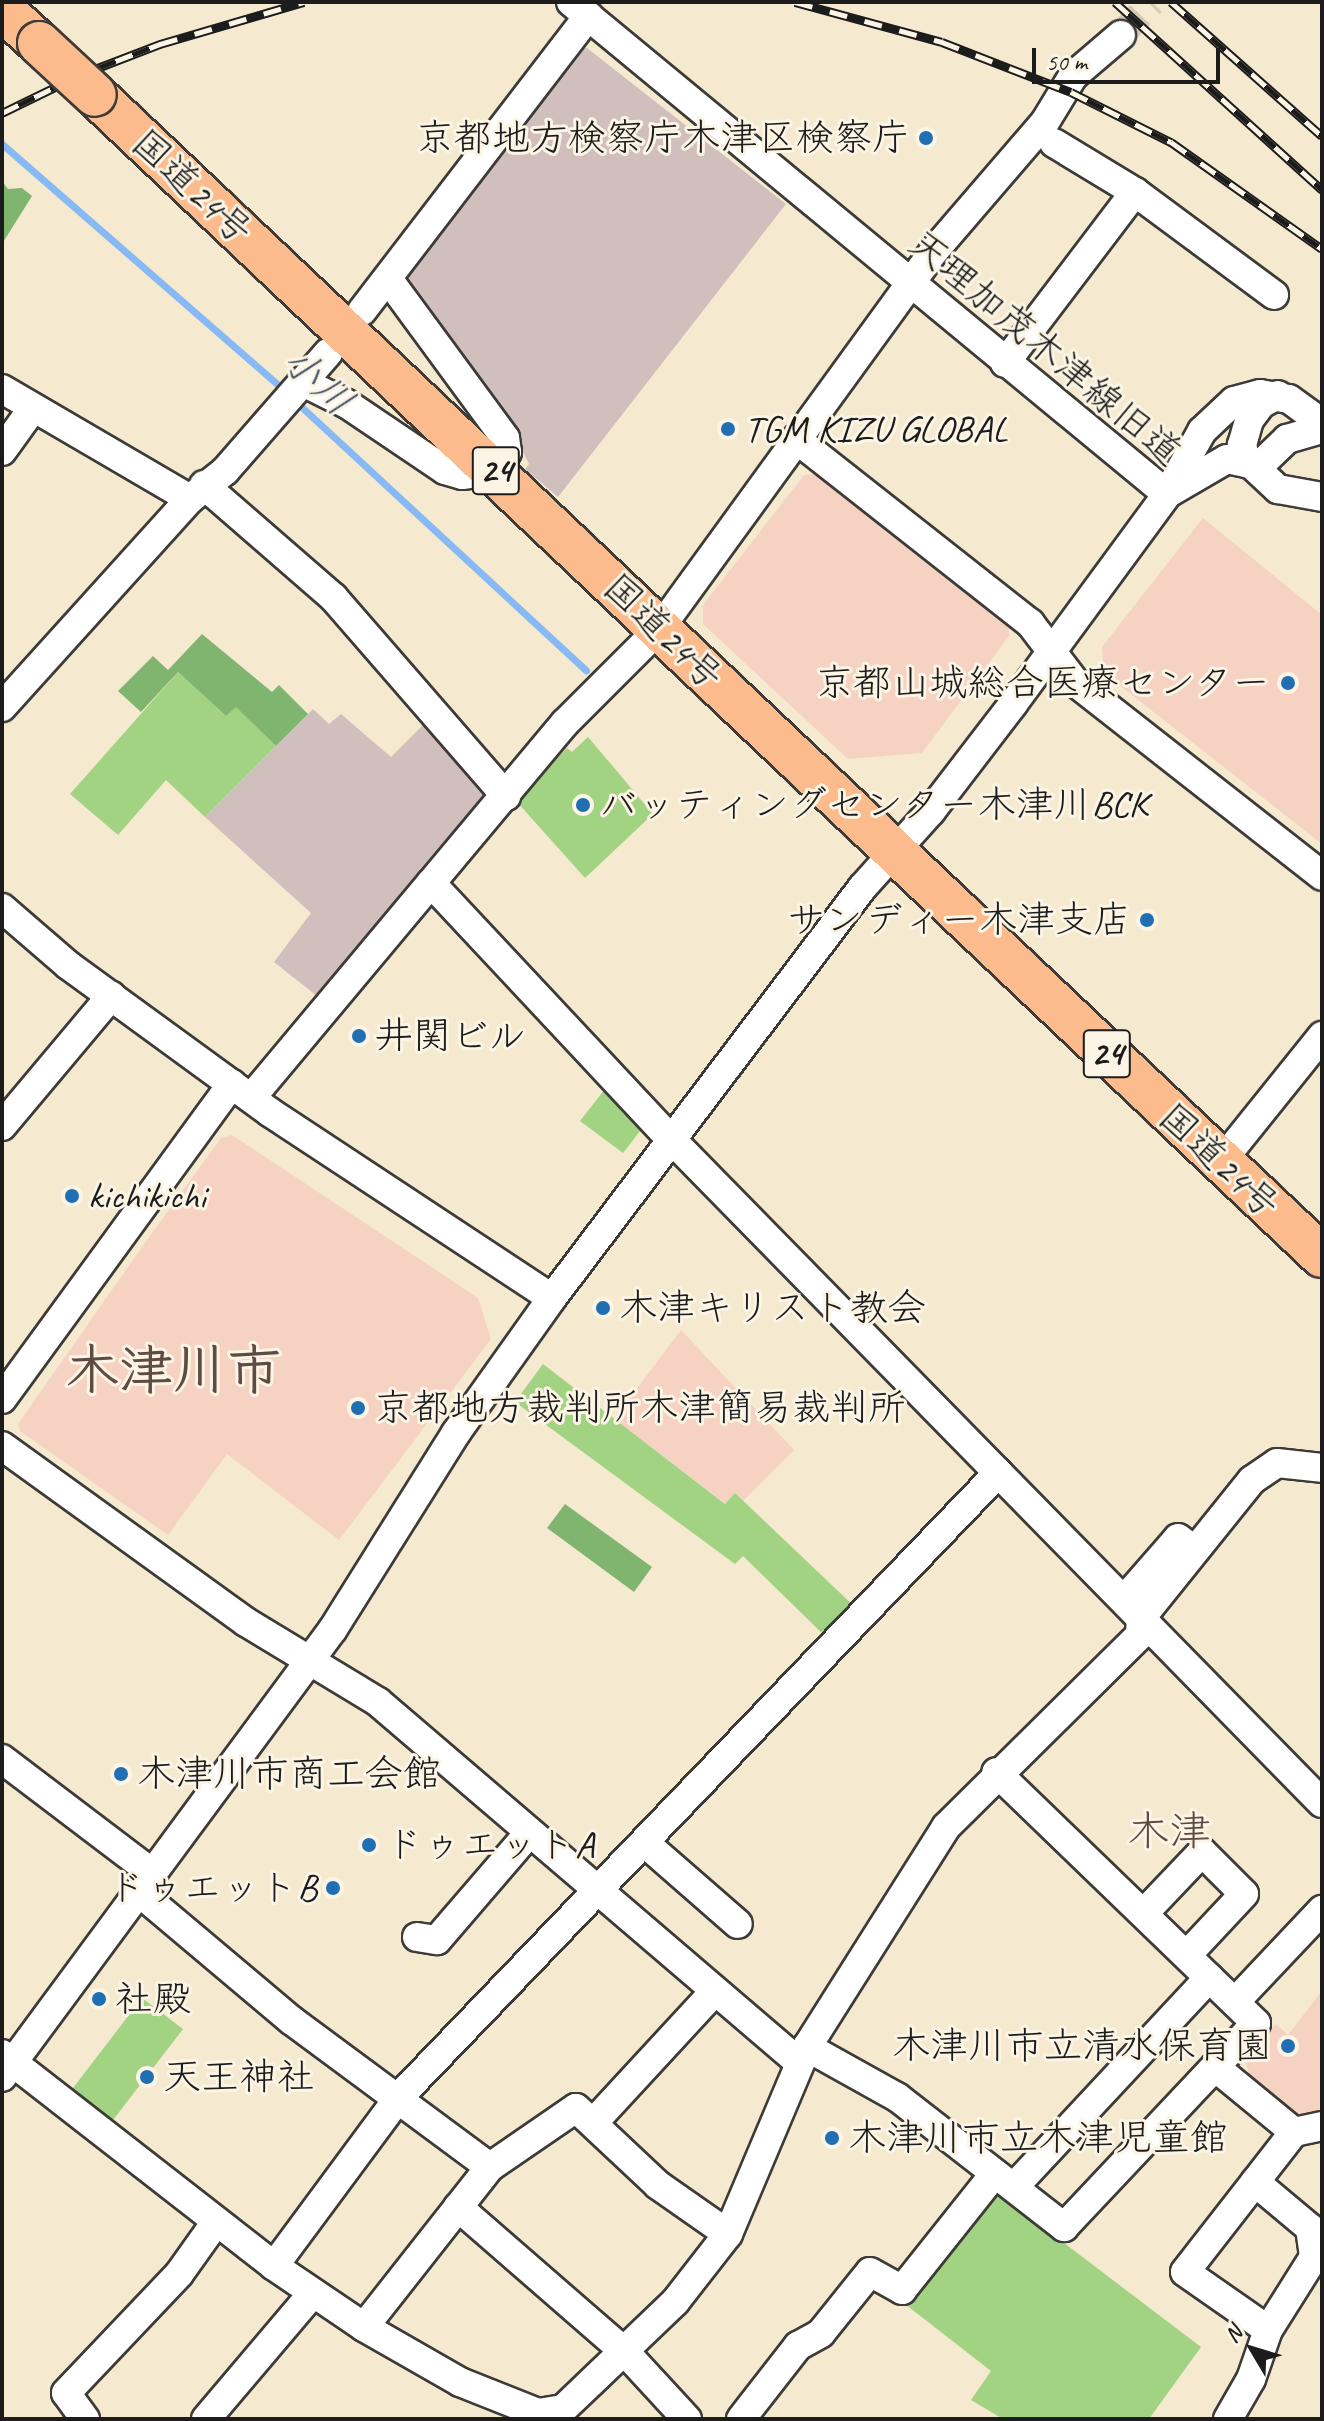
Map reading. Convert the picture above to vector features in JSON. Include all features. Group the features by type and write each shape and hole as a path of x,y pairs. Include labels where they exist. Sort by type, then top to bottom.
{"highway":[{"name":"国道24号","path":"15,26 95,95 496,471 892,853 1322,1256"}],"street":[{"path":"362,311 388,279 579,9"},
{"name":"天理加茂木津線旧道","path":"6,2064 146,1883 310,1659 456,1433 670,1138 892,853 931,811 1167,494 579,9"},
{"path":"2,1399 241,1091 431,883 565,723 660,628 973,202 992,187 1045,122 1073,76 1121,35"},
{"path":"1054,143 1135,192 1274,295"},
{"path":"1005,363 1135,192"},
{"path":"296,390 347,404 445,470 462,475 496,471 507,452 505,438 388,279"},
{"path":"2,707 197,492 225,471 328,353"},
{"path":"2,389 197,492 333,597 506,796"},
{"path":"1167,494 1193,443 1219,412 1244,397 1278,395 1322,423"},
{"path":"1278,395 1261,404 1249,420 1242,445 1259,477 1278,489 1322,497"},
{"path":"2,451 33,408"},
{"path":"1167,494 1192,483 1217,461 1252,465 1287,439 1322,429"},
{"path":"796,439 1030,623 1075,682 1322,876"},
{"path":"431,883 670,1138 1322,1803"},
{"path":"2,908 111,996 241,1091 552,1298"},
{"path":"2,1126 111,996"},
{"path":"1220,1163 1322,1036"},
{"path":"2,1446 246,1622 378,1702 715,1991 804,2055 897,2097 1064,2227 1256,2023 996,1772"},
{"path":"1132,1609 1195,1551 1252,1480 1277,1463 1322,1468"},
{"path":"274,2266 400,2096 998,1473"},
{"path":"6,2064 274,2266 364,2327 473,2387 538,2413 566,2414 568,2399 626,2353 675,2302 728,2234 804,2055 946,1827 996,1772 1104,1675 1140,1635 1132,1609"},
{"path":"2,1759 146,1883 291,2020 390,2094 400,2096 490,2167"},
{"path":"417,1937 437,1940 529,1833"},
{"path":"645,1843 738,1924"},
{"path":"1144,1913 1202,1852 1244,1894 1187,1955"},
{"path":"1235,2002 1322,1910"},
{"path":"741,2419 798,2346 821,2333 870,2272 902,2290 1005,2180 1209,1978"},
{"path":"594,2122 715,1991"},
{"path":"1215,2067 1294,2132"},
{"path":"364,2327 490,2167 570,2109 576,2108 594,2122 658,2185 728,2234"},
{"path":"1268,2330 1185,2272 1294,2132 1322,2126"},
{"path":"1228,2419 1251,2379 1268,2330 1314,2257 1310,2228 1255,2182"},
{"path":"458,2207 626,2353 687,2419"},
{"path":"85,2419 66,2393 179,2274 216,2222"},
{"path":"206,2419 313,2293"}],"shaded area":[{"path":"577,48 587,48 786,204 558,497 525,469 529,464 503,412 409,288 406,277"},
{"path":"815,474 1009,625 1009,636 922,753 848,759 703,624 703,605 804,475"},
{"path":"1203,518 1322,615 1322,844 1104,673 1102,647"},
{"path":"313,709 329,724 341,714 391,757 427,721 481,786 484,797 322,1000 274,962 311,913 205,817"},
{"path":"232,1135 478,1298 491,1339 339,1540 227,1454 168,1535 20,1431 18,1424 221,1138"},
{"path":"681,1330 794,1450 743,1501 735,1494 726,1504 614,1419"},
{"name":"木津川市立清水保育園","path":"1322,1991 1322,2115 1301,2122 1251,2079 1244,2057 1276,2024 1288,2035"}],"green space":[{"path":"2,181 8,189 22,188 32,196 2,244"},
{"path":"202,634 272,692 279,685 308,714 276,746 236,707 226,716 178,672 141,712 118,691 153,656 168,670"},
{"path":"178,672 226,716 236,706 276,746 205,817 166,780 118,835 70,794"},
{"name":"バッティングセンター木津川BCK","path":"588,737 653,814 585,878 517,802 551,757 555,760 567,748 572,752"},
{"path":"609,1084 644,1126 623,1153 580,1121"},
{"path":"543,1364 725,1504 735,1493 858,1610 829,1640 743,1556 735,1564 515,1402"},
{"path":"565,1504 652,1567 634,1592 547,1528"},
{"path":"142,1998 183,2029 110,2124 70,2092"},
{"path":"993,2189 1201,2347 1149,2419 1003,2419 971,2400 991,2371 905,2304"}],"waterway":[{"name":"小川","path":"2,144 285,391"},
{"name":"小川","path":"294,400 586,670"}],"tunnel":[{"path":"1121,35 1152,2"}],"railway":[{"path":"2,113 82,74 160,44 304,2"},
{"path":"795,2 942,42 1071,92 1171,142 1322,249"},
{"path":"1115,2 1322,190"},
{"path":"1171,2 1322,136"}],"place":[{"name":"京都地方検察庁木津区検察庁","path":"926,138"},
{"name":"TGM KIZU GLOBAL","path":"728,429"},
{"name":"京都山城総合医療センター","path":"1288,683"},
{"name":"バッティングセンター木津川BCK","path":"583,805"},
{"name":"サンディー木津支店","path":"1147,920"},
{"name":"井関ビル","path":"359,1036"},
{"name":"kichikichi","path":"72,1196"},
{"name":"木津キリスト教会","path":"603,1308"},
{"name":"京都地方裁判所木津簡易裁判所","path":"358,1408"},
{"name":"木津川市商工会館","path":"121,1774"},
{"name":"ドゥエットA","path":"369,1845"},
{"name":"ドゥエットB","path":"333,1888"},
{"name":"社殿","path":"99,1999"},
{"name":"木津川市立清水保育園","path":"1288,2046"},
{"name":"天王神社","path":"147,2077"},
{"name":"木津川市立木津児童館","path":"832,2138"}],"district":[{"name":"木津川市","path":"173,1370"},
{"name":"木津","path":"1169,1832"}]}
